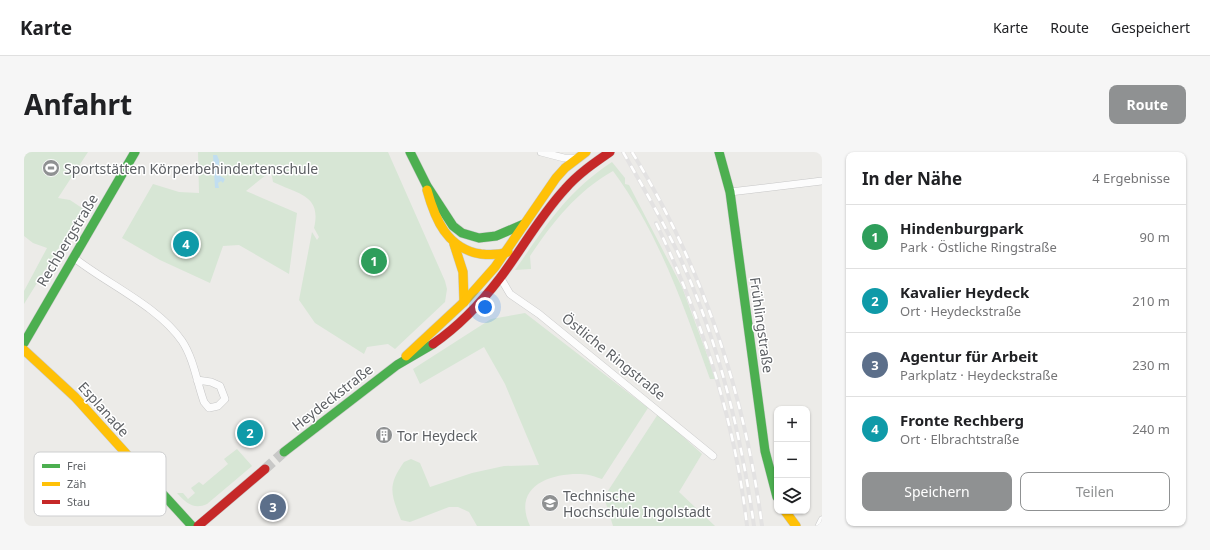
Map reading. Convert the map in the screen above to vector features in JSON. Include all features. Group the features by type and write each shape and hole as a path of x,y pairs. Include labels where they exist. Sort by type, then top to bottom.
{"street":[{"name":"Rechbergstraße","path":"24,343 29,332 135,152"},
{"path":"410,152 427,186 453,226 462,233 479,238 484,242 500,277"},
{"path":"541,152 564,158 578,158"},
{"path":"506,253 556,178 586,152"},
{"name":"Heydeckstraße","path":"398,364 425,349 469,314 500,277 526,238 562,190 583,171 610,152"},
{"name":"Frühlingstraße","path":"718,153 730,192 765,451 774,486"},
{"path":"730,192 822,181"},
{"path":"427,186 431,209 444,233 454,244 464,268 464,302"},
{"path":"479,238 500,234 526,223"},
{"name":"Heydeckstraße","path":"489,255 506,253 514,249 526,238"},
{"path":"454,244 473,253 489,255"},
{"name":"Heydeckstraße","path":"284,452 398,364 464,302 506,253"},
{"path":"73,258 142,303 172,329 183,342 197,380"},
{"name":"Östliche Ringstraße","path":"500,277 510,294 539,314 713,456"},
{"name":"Esplanade","path":"24,350 41,364 75,397 125,452"},
{"path":"198,526 265,469"},
{"name":"Esplanade","path":"166,497 192,526"},
{"path":"787,514 796,526"},
{"path":"819,526 822,520"}],"green space":[{"path":"24,152 88,152 58,198 70,200 85,210 73,231 58,249 24,304 24,291 47,248 33,243 24,236"},
{"path":"198,152 388,152 445,281 447,289 445,302 395,349 388,344 367,347 364,354 315,323 299,300 312,232 317,240 319,237 314,228 316,217 314,209 311,202 306,197 273,182 271,171 246,191 297,213 289,274 239,245 223,246 210,283 160,260 122,238 153,184 179,192 199,193"},
{"path":"612,162 625,178 625,184 629,185 682,287 716,379 710,379 680,298 657,245 644,220 613,171 588,188 577,198 547,231 530,256 531,269 515,270 547,224 569,198 596,173"},
{"path":"525,313 648,408 602,479 586,474 557,476 537,485 530,492 526,501 526,513 530,526 477,526 469,512 458,507 449,507 410,522 401,520 392,490 399,470 404,462 411,459 420,463 430,487 472,473 504,466 539,465 505,384 484,347 420,384 413,369 491,319"},
{"path":"658,414 702,454 679,492 715,526 613,526 604,497"},
{"path":"237,449 252,466 207,504 202,506 194,506 184,500 177,493 183,493 188,499 195,493 191,488 199,482 203,485 228,464 224,459"}],"water":[{"path":"213,155 217,155 219,160 219,175 225,179 223,183 221,181 218,183 219,188 215,188"}],"tunnel":[{"path":"265,469 284,452"}],"railway":[{"path":"623,152 678,253 705,319 735,421 749,491 754,526"},
{"path":"632,152 657,195 679,240 717,332 732,380 744,428 762,526"},
{"path":"656,223 688,296 714,371 734,447 742,486 747,526"}],"traffic: fast":[{"path":"24,343 135,152"},
{"path":"410,152 427,186 453,226 462,233 479,238 496,236 524,224"},
{"path":"719,152 730,192 765,451 774,486"},
{"path":"284,452 397,365 433,344"},
{"path":"166,498 192,526"}],"traffic: slow":[{"path":"406,356 464,302 495,267 556,178 565,168 586,152"},
{"path":"427,190 434,212 444,231 459,246 469,251 481,254 501,254 508,252"},
{"path":"454,244 463,272 464,302"},
{"path":"24,350 75,397 125,452"},
{"path":"787,514 796,526"}],"traffic: jam":[{"path":"433,344 461,322 485,296 508,267 547,210 575,178 610,152"},
{"path":"198,526 265,469"}],"place":[{"name":"Sportstätten Körperbehindertenschule","path":"51,168"},
{"name":"Fronte Rechberg","path":"186,244"},
{"name":"Hindenburgpark","path":"374,261"},
{"name":"Kavalier Heydeck","path":"250,433"},
{"name":"Tor Heydeck","path":"384,435"},
{"name":"Technische Hochschule Ingolstadt","path":"550,503"},
{"name":"Agentur für Arbeit","path":"273,507"}]}
